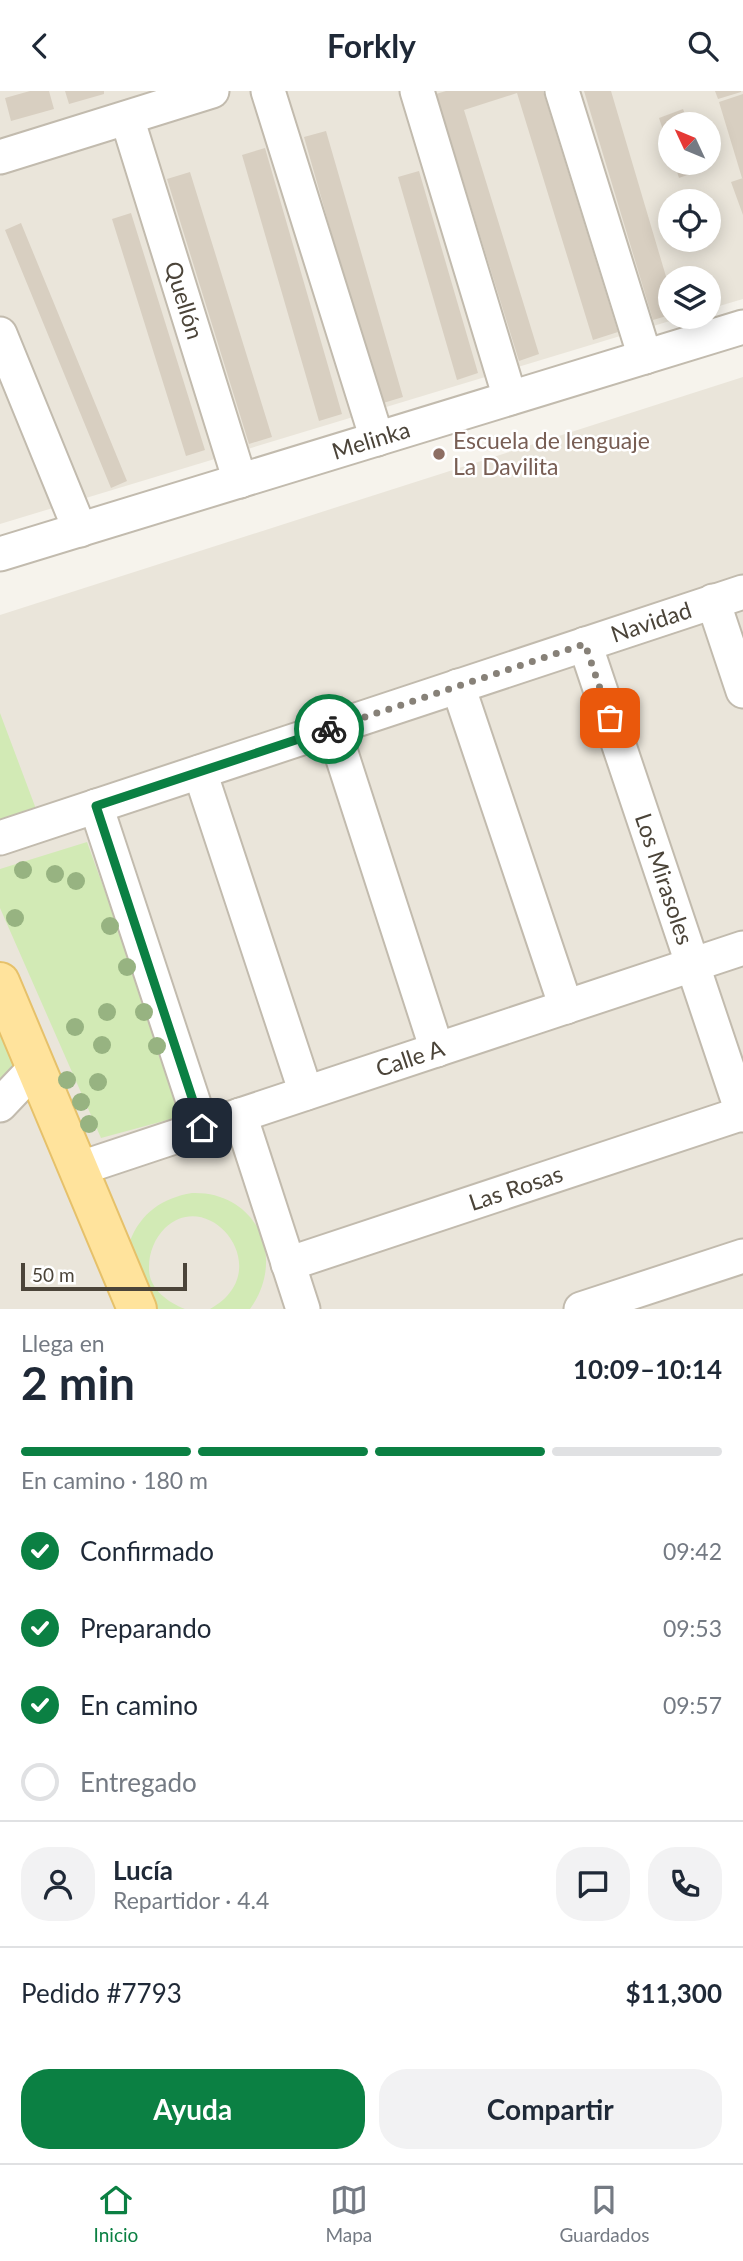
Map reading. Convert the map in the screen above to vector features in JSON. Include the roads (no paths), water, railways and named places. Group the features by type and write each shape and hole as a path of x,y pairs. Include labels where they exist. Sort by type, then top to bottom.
{"main road":[{"path":"0,982 137,1309"}],"street":[{"path":"0,157 127,118 176,96 212,91"},
{"path":"268,91 377,439"},
{"path":"417,91 510,398"},
{"path":"562,91 645,357"},
{"name":"Quellón","path":"127,118 240,481"},
{"name":"Melinka","path":"0,554 743,327"},
{"path":"0,334 80,530"},
{"path":"728,596 743,691"},
{"name":"Navidad","path":"0,838 728,596"},
{"name":"Los Mirasoles","path":"585,644 743,1114"},
{"path":"458,686 566,1007"},
{"path":"333,728 437,1050"},
{"path":"200,772 306,1093"},
{"path":"96,806 202,1128"},
{"name":"Calle A","path":"78,1168 743,948"},
{"path":"0,1105 36,1066"},
{"name":"Las Rosas","path":"288,1264 743,1114"},
{"path":"240,1115 303,1309"},
{"path":"582,1309 743,1256"}],"place":[{"name":"Escuela de lenguaje La Davilita","path":"439,454"}]}
